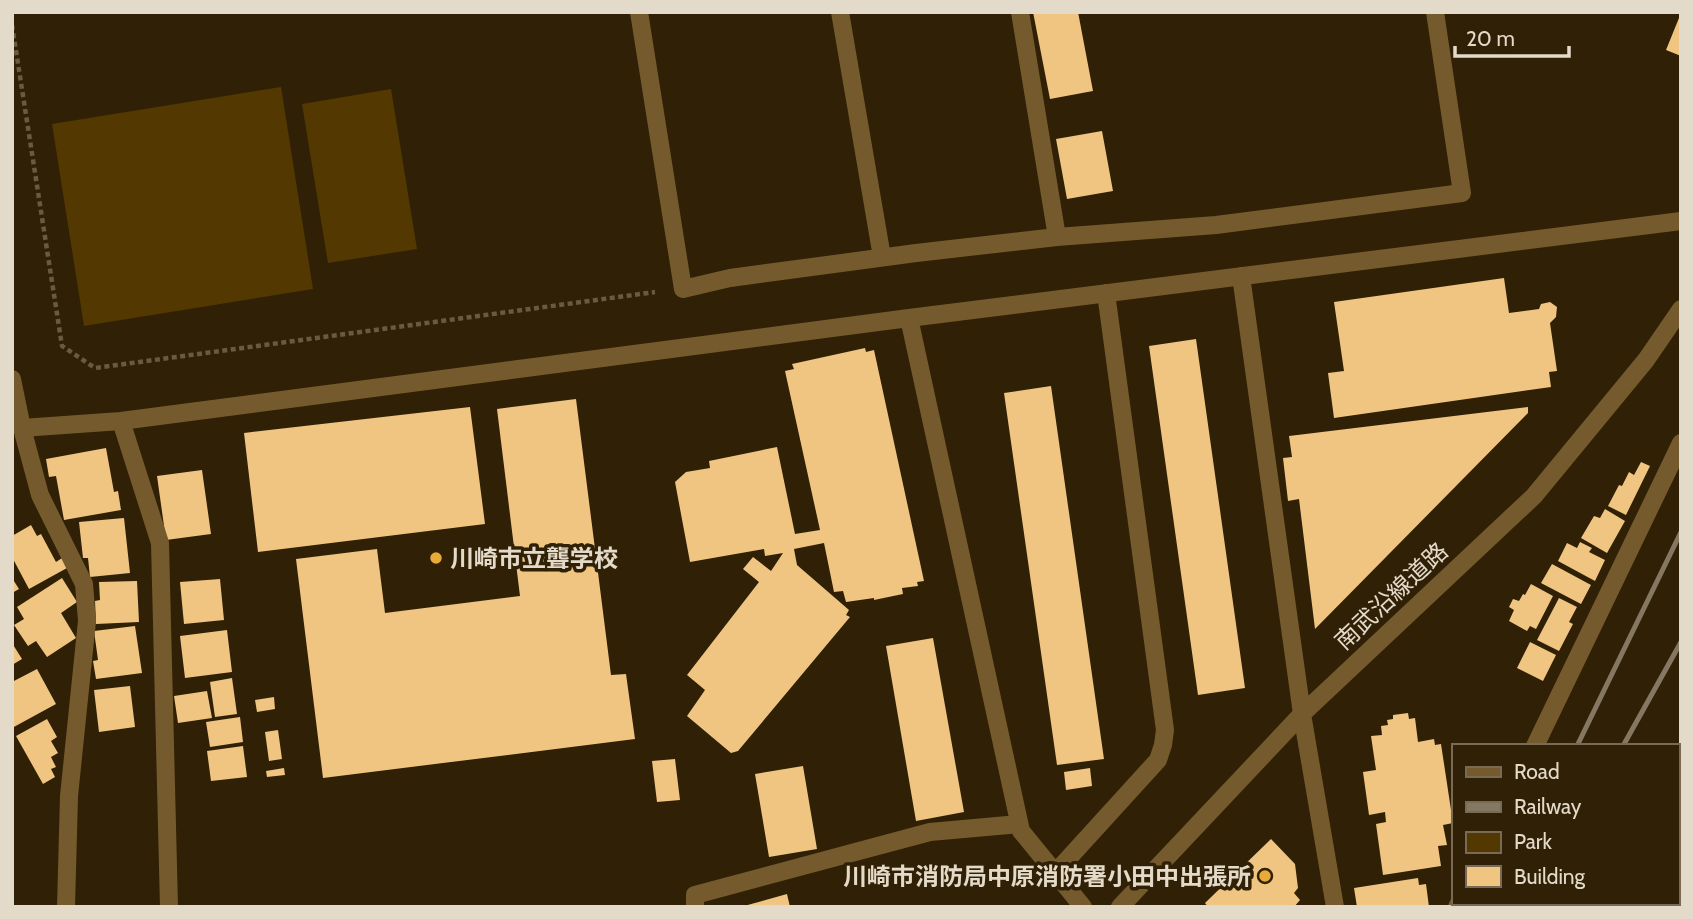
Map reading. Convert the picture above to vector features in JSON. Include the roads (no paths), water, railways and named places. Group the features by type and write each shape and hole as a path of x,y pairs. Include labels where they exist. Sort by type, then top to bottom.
{"street":[{"path":"639,12 683,289 730,278 882,257 1056,237 1216,225 1462,193 1435,12"},
{"path":"840,12 882,257"},
{"path":"1020,12 1056,237"},
{"path":"22,428 121,421 1681,221"},
{"path":"1241,276 1302,714 1335,907"},
{"path":"1056,872 1158,760 1163,745 1164,730 1106,293"},
{"name":"南武沿線道路","path":"1119,907 1302,714 1534,496 1646,360 1681,309"},
{"path":"909,318 1021,831 1083,907"},
{"path":"12,379 15,411 40,495 84,584 88,621 69,796 66,907"},
{"path":"121,421 160,542 169,907"},
{"path":"1536,744 1681,443"},
{"path":"695,907 695,895 930,832 1019,824"}],"railway":[{"path":"1578,744 1681,532"},
{"path":"1624,744 1681,642"}],"place":[{"name":"川崎市立聾学校","path":"436,558"},
{"name":"川崎市消防局中原消防署小田中出張所","path":"1265,876"}]}
